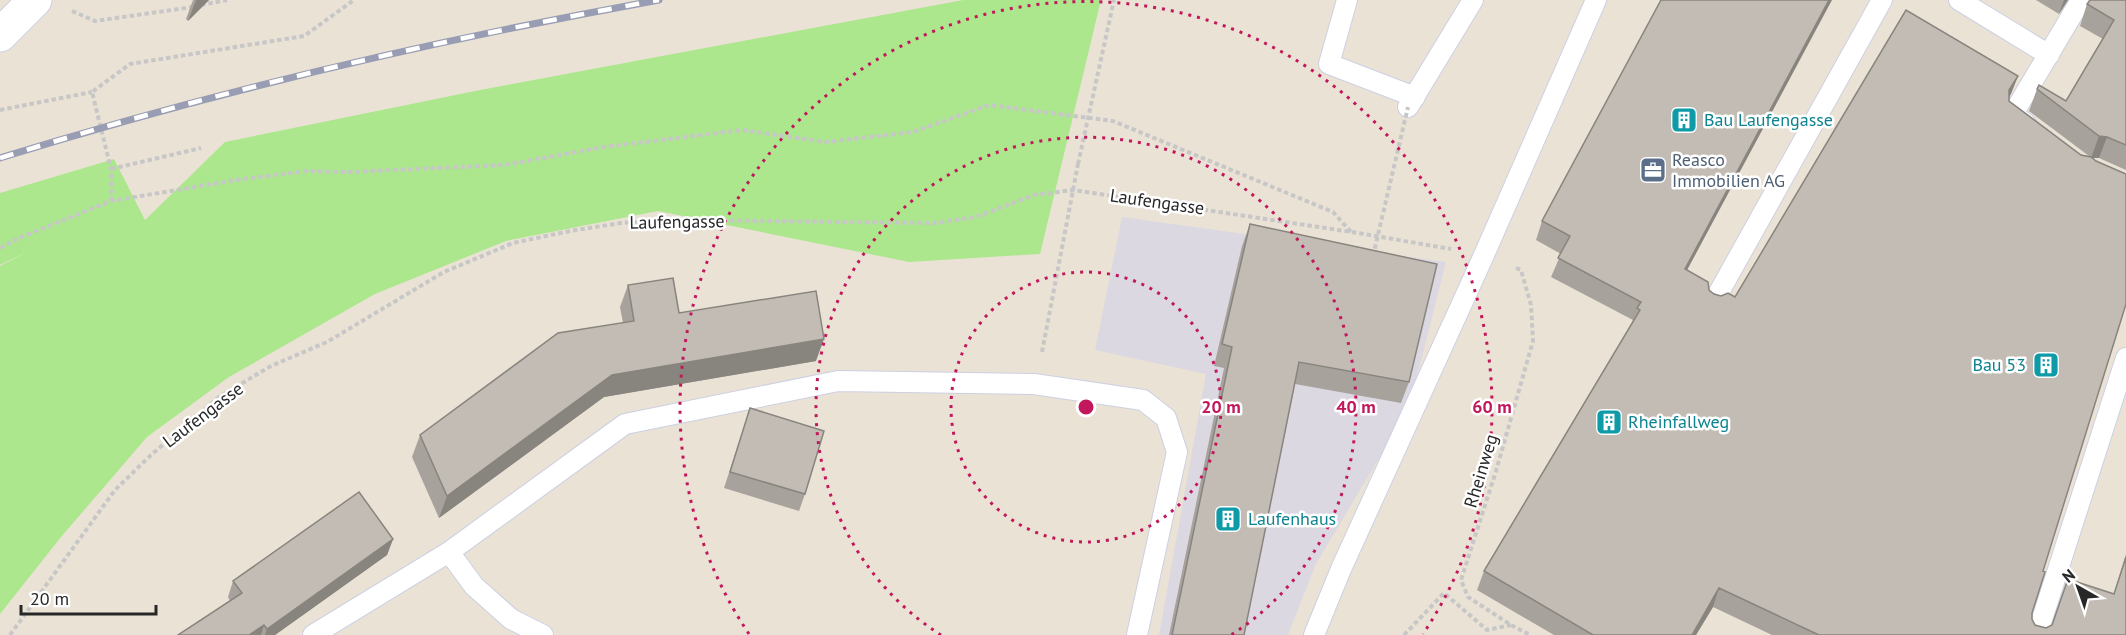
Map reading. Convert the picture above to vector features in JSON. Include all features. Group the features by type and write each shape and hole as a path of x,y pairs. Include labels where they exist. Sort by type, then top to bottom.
{"street":[{"path":"0,35 35,0"}],"lane":[{"path":"1347,0 1329,64 1412,102 1473,0"},
{"path":"1314,635 1341,569 1484,255 1596,0"},
{"path":"1713,303 1882,0"},
{"path":"1959,0 2049,55"},
{"path":"2038,133 2013,114 2081,0"},
{"path":"2037,635 2126,358"},
{"path":"313,635 449,552 625,424 837,381 1034,384 1143,400 1166,418 1177,452 1137,635"},
{"path":"449,552 474,586 496,606 511,619 543,635"}],"path":[{"path":"66,9 95,21 170,11 226,0"},
{"path":"0,110 92,92 130,64 304,36 354,0"},
{"path":"1040,359 1078,164 1114,0"},
{"path":"92,92 111,169 111,201"},
{"path":"1372,262 1412,102"},
{"path":"0,248 19,238 111,201 179,188 306,171 349,172 504,165 604,147 742,130 825,142 913,132 989,105 1113,121 1333,212 1352,232"},
{"path":"111,169 201,148"},
{"name":"Laufengasse","path":"10,635 115,490 151,455 219,397 271,366 327,342 454,268 513,243 621,223 680,220 933,223 976,217 1034,195 1073,190 1352,232 1484,255"},
{"name":"Rheinweg","path":"1484,255 1521,270 1531,305 1533,341 1496,471 1461,580 1468,597 1530,635"},
{"path":"1404,635 1444,592 1487,630 1511,625"}],"shaded area":[{"path":"1122,217 1446,262 1409,408 1316,564 1288,635 1159,635 1206,374 1095,350"}],"green space":[{"path":"963,0 1101,0 1040,254 909,262 658,211 506,241 375,294 229,377 147,437 61,537 0,614 0,266 31,250 0,265 0,193 114,159 145,220 225,142 480,90"}],"building":[{"path":"1661,0 1829,0 1685,269 1708,282 1709,290 1714,294 1721,296 1728,293 1735,297 1906,10 2018,76 2009,90 2009,101 2081,155 2091,157 2126,174 2126,304 2043,571 2045,572 2032,619 2035,625 2046,628 2052,625 2068,579 2114,594 2126,557 2126,635 1819,635 1719,588 1692,635 1593,635 1484,571 1640,310 1637,308 1641,302 1558,258 1570,236 1542,221"},
{"path":"2090,0 2126,0 2126,145 2099,136 2037,89 2039,85 2066,101 2114,20 2087,4"},
{"name":"Laufenhaus","path":"1250,224 1437,264 1409,382 1299,362 1244,635 1172,635 1232,347 1222,344"},
{"path":"673,278 679,313 816,291 824,339 612,375 447,496 420,435 558,333 634,321 628,285"},
{"path":"750,408 824,431 805,494 730,472"},
{"path":"359,492 393,539 267,629 264,625 249,635 178,635 242,593 233,581"}],"railway":[{"path":"0,158 163,111 327,69 492,32 659,0"}],"place":[{"name":"Bau Laufengasse","path":"1684,120"},
{"name":"Reasco Immobilien AG","path":"1653,170"},
{"name":"Bau 53","path":"2046,365"},
{"name":"Rheinfallweg","path":"1609,422"},
{"name":"Laufenhaus","path":"1228,519"}]}
